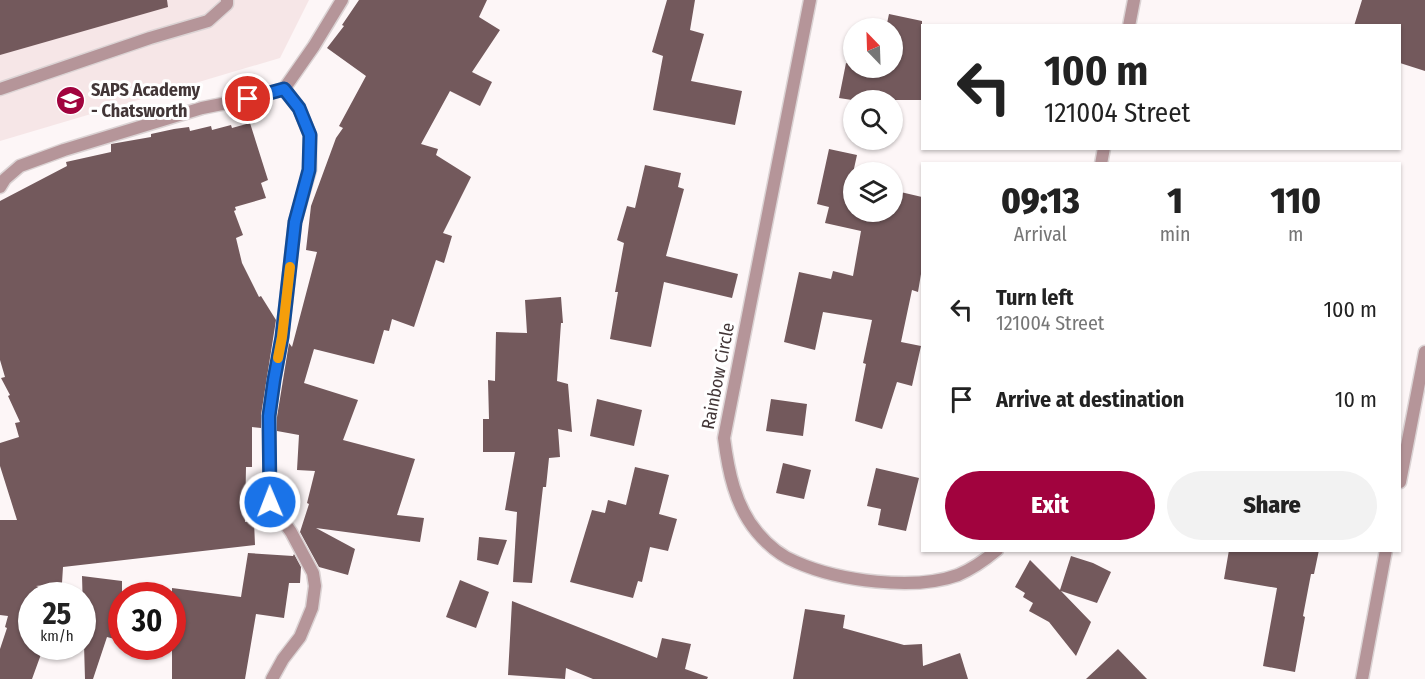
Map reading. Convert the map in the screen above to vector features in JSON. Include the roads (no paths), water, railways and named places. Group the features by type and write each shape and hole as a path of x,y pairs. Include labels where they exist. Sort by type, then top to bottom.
{"street":[{"path":"0,89 150,38 208,21 227,4 227,0"},
{"path":"0,187 5,179 20,166 64,150 202,108 284,89 342,0"},
{"name":"Rainbow Circle","path":"810,0 724,438 727,463 735,492 742,509 756,531 772,548 795,562 824,573 902,583 929,582 958,574 985,560 995,552"},
{"path":"1129,24 1134,0"},
{"path":"272,679 300,637 312,608 315,586 313,573 291,532 270,502 269,416 282,337 295,222 309,170 310,135 299,108 284,89"},
{"path":"1401,477 1425,352"},
{"path":"1362,679 1386,552"}],"place":[{"name":"SAPS Academy - Chatsworth","path":"70,100"}]}
